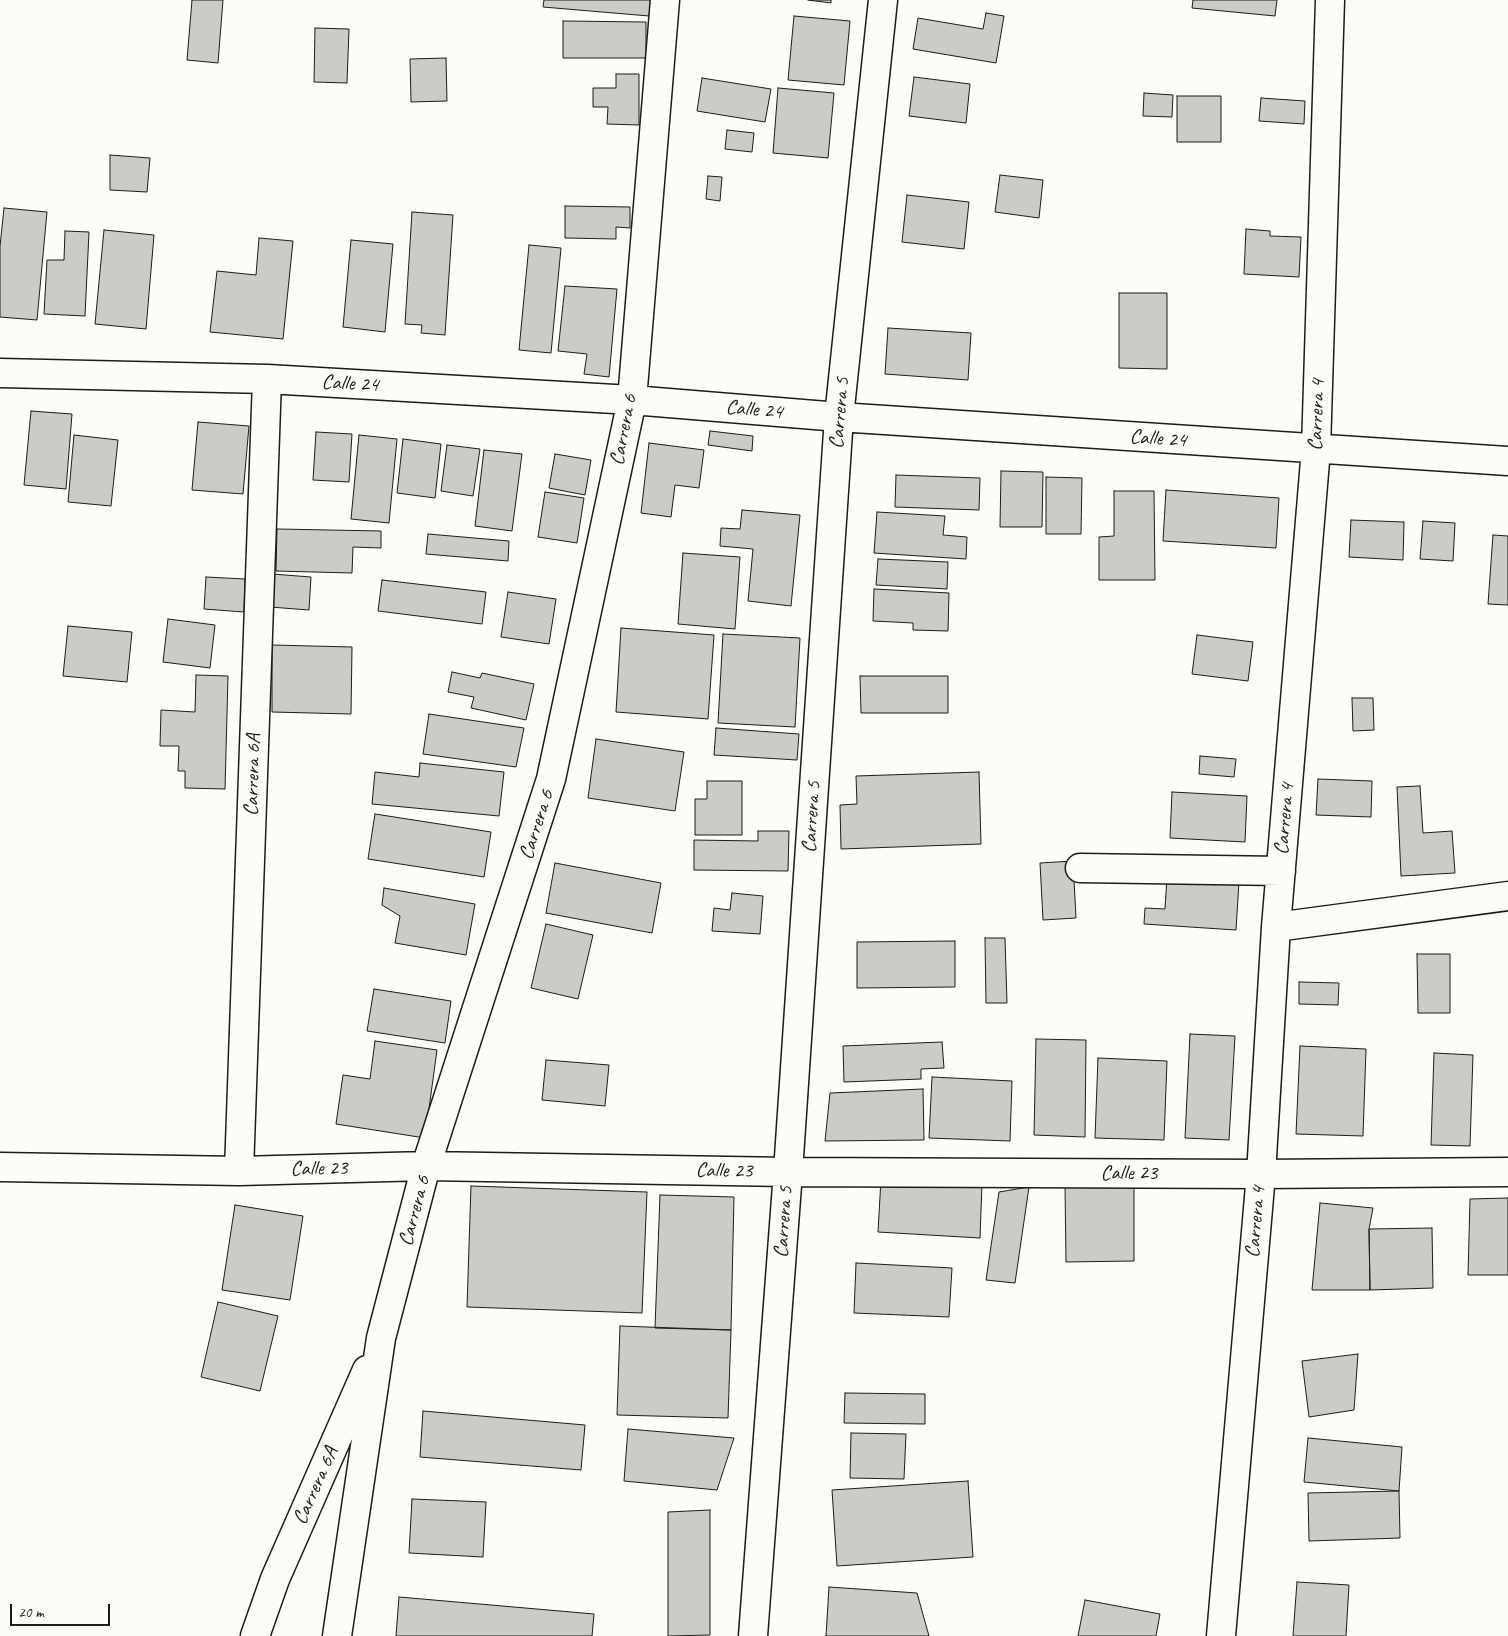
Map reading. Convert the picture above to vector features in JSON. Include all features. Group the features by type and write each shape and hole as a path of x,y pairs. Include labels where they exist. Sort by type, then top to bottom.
{"street":[{"name":"Carrera 6","path":"337,1636 381,1338 426,1166 552,779 632,400 666,0"},
{"name":"Carrera 5","path":"753,1636 788,1172 839,417 883,0"},
{"name":"Carrera 4","path":"1221,1636 1260,1174 1276,928 1316,449 1330,0"},
{"name":"Calle 24","path":"0,373 267,379 632,400 839,417 1508,461"},
{"name":"Carrera 6A","path":"239,1170 267,379"},
{"path":"1080,868 1281,871"},
{"path":"1276,928 1508,896"},
{"name":"Calle 23","path":"0,1167 239,1170 426,1166 788,1172 1260,1174 1508,1172"},
{"name":"Carrera 6A","path":"254,1636 275,1578 381,1338"}],"building":[{"path":"192,0 223,0 218,63 187,60"},
{"path":"544,0 651,0 649,16 543,7"},
{"path":"808,0 831,0 831,3"},
{"path":"1193,0 1277,0 1275,16 1192,8"},
{"path":"986,13 1004,16 996,63 913,49 918,18 983,29"},
{"path":"794,16 850,21 844,85 788,80"},
{"path":"563,21 646,22 646,58 563,58"},
{"path":"315,28 349,29 347,83 314,82"},
{"path":"446,58 447,101 411,102 410,59"},
{"path":"616,74 639,74 639,125 607,124 608,107 593,107 593,88 616,88"},
{"path":"914,77 970,84 966,123 909,116"},
{"path":"702,78 771,89 765,122 697,111"},
{"path":"778,88 834,93 828,158 773,153"},
{"path":"1144,93 1173,95 1172,117 1143,116"},
{"path":"1177,96 1221,96 1221,142 1177,142"},
{"path":"1261,98 1305,101 1304,124 1259,121"},
{"path":"727,130 754,133 752,152 725,149"},
{"path":"110,155 150,158 147,192 110,190"},
{"path":"1000,175 1043,180 1039,218 995,212"},
{"path":"708,176 722,177 720,201 706,199"},
{"path":"907,195 969,202 964,249 902,242"},
{"path":"565,206 630,207 630,228 616,227 616,239 565,238"},
{"path":"4,208 47,212 37,320 0,317 0,246"},
{"path":"412,212 453,215 445,335 421,333 422,325 405,324"},
{"path":"1246,229 1270,231 1270,236 1301,237 1299,277 1244,274"},
{"path":"104,230 154,235 146,329 95,324"},
{"path":"65,231 89,232 85,316 44,314 47,260 64,260"},
{"path":"259,238 293,241 283,339 210,332 217,271 256,275"},
{"path":"351,240 393,244 385,332 343,327"},
{"path":"529,245 561,248 551,353 519,350"},
{"path":"565,286 617,289 609,377 584,374 587,354 558,351"},
{"path":"1119,293 1167,293 1167,369 1119,368"},
{"path":"888,328 971,333 968,380 885,374"},
{"path":"31,411 72,414 66,489 24,485"},
{"path":"198,422 249,426 243,494 192,490"},
{"path":"710,431 753,436 752,451 708,445"},
{"path":"316,432 352,434 349,482 313,480"},
{"path":"74,435 118,440 111,506 68,502"},
{"path":"359,435 397,439 389,523 351,519"},
{"path":"403,439 441,444 435,498 397,493"},
{"path":"649,443 704,450 699,488 675,485 671,517 641,513"},
{"path":"447,445 480,449 473,496 441,491"},
{"path":"484,450 522,454 512,531 475,526"},
{"path":"555,454 591,460 585,495 549,488"},
{"path":"1001,471 1043,472 1042,527 1000,527"},
{"path":"896,475 980,478 979,510 895,507"},
{"path":"1046,477 1082,478 1081,534 1046,534"},
{"path":"1166,490 1279,498 1276,548 1163,541"},
{"path":"1114,491 1154,491 1155,580 1099,580 1099,537 1114,536"},
{"path":"545,492 584,498 577,543 538,537"},
{"path":"742,510 800,515 791,606 748,601 753,549 720,546 721,528 740,529"},
{"path":"877,512 945,516 943,535 967,537 966,559 874,553"},
{"path":"1351,520 1404,522 1403,560 1349,557"},
{"path":"1423,521 1455,523 1453,561 1420,559"},
{"path":"277,529 381,531 381,548 353,547 352,573 276,571"},
{"path":"428,534 509,541 508,561 426,554"},
{"path":"1493,535 1508,536 1508,605 1488,604"},
{"path":"683,553 740,557 735,629 678,624"},
{"path":"878,559 948,562 947,589 876,585"},
{"path":"272,574 311,577 309,610 270,607"},
{"path":"206,577 245,579 244,612 204,609"},
{"path":"382,580 486,592 482,624 378,611"},
{"path":"874,589 949,593 948,631 913,630 913,623 873,621"},
{"path":"508,592 556,599 549,644 501,637"},
{"path":"168,619 215,625 210,668 163,662"},
{"path":"68,626 132,632 127,682 63,676"},
{"path":"621,628 714,635 708,719 616,712"},
{"path":"723,634 800,638 795,727 718,723"},
{"path":"1197,635 1253,642 1248,681 1192,674"},
{"path":"272,645 352,647 351,714 272,712"},
{"path":"452,672 480,678 482,673 534,684 526,720 471,708 474,697 448,692"},
{"path":"196,675 228,676 225,789 185,788 185,771 178,771 179,746 160,746 161,710 195,712"},
{"path":"860,676 948,676 948,713 861,713"},
{"path":"1352,698 1373,698 1374,730 1353,731"},
{"path":"429,714 524,728 516,767 423,754"},
{"path":"716,728 799,734 797,760 714,755"},
{"path":"596,739 684,752 675,811 588,798"},
{"path":"1200,756 1236,759 1234,777 1199,774"},
{"path":"420,763 504,772 499,816 372,804 375,772 419,777"},
{"path":"979,772 981,844 841,849 840,805 857,804 856,776"},
{"path":"1318,779 1372,781 1371,817 1316,815"},
{"path":"707,781 742,781 742,835 695,835 695,799 707,799"},
{"path":"1420,786 1423,833 1452,831 1455,873 1401,876 1397,787"},
{"path":"1172,792 1247,796 1245,842 1170,838"},
{"path":"375,814 491,832 484,877 368,859"},
{"path":"758,831 789,831 788,871 694,870 694,840 758,841"},
{"path":"1073,861 1076,918 1043,920 1040,863"},
{"path":"555,863 661,883 652,933 546,913"},
{"path":"1167,877 1239,882 1236,930 1144,924 1145,908 1165,909"},
{"path":"384,888 475,904 466,955 395,943 400,916 382,905"},
{"path":"732,893 763,896 760,934 712,931 714,908 730,910"},
{"path":"546,924 593,935 578,999 531,988"},
{"path":"985,938 1005,938 1007,1003 986,1003"},
{"path":"955,941 955,987 857,988 857,942"},
{"path":"1417,954 1450,954 1450,1013 1418,1013"},
{"path":"1299,982 1339,983 1338,1005 1299,1004"},
{"path":"374,989 451,1001 445,1043 367,1031"},
{"path":"1190,1034 1235,1036 1229,1140 1185,1138"},
{"path":"1036,1039 1086,1040 1085,1137 1034,1135"},
{"path":"375,1041 437,1050 425,1138 336,1124 343,1075 370,1079"},
{"path":"942,1042 944,1068 921,1069 921,1079 844,1082 843,1046"},
{"path":"1300,1046 1366,1049 1363,1136 1296,1134"},
{"path":"1434,1053 1473,1055 1470,1146 1431,1145"},
{"path":"1098,1058 1167,1061 1164,1140 1095,1138"},
{"path":"546,1060 609,1065 605,1106 542,1100"},
{"path":"932,1077 1012,1081 1010,1141 929,1138"},
{"path":"923,1089 924,1140 825,1141 830,1093"},
{"path":"881,1179 982,1184 980,1238 878,1232"},
{"path":"1134,1185 1134,1261 1066,1262 1065,1186"},
{"path":"471,1186 647,1192 642,1313 467,1307"},
{"path":"1029,1187 1015,1283 986,1280 999,1192"},
{"path":"660,1195 734,1197 731,1330 655,1328"},
{"path":"1508,1198 1508,1275 1468,1275 1470,1199"},
{"path":"1320,1203 1373,1208 1369,1229 1370,1290 1312,1290"},
{"path":"235,1205 303,1216 290,1300 222,1290"},
{"path":"1432,1228 1433,1288 1370,1290 1369,1229"},
{"path":"856,1263 952,1268 949,1317 854,1313"},
{"path":"218,1302 278,1316 260,1391 201,1377"},
{"path":"620,1326 731,1330 728,1418 617,1415"},
{"path":"1358,1354 1354,1410 1309,1417 1302,1361"},
{"path":"845,1393 925,1394 925,1424 844,1423"},
{"path":"423,1411 585,1425 581,1470 420,1457"},
{"path":"628,1429 734,1438 717,1490 624,1481"},
{"path":"851,1433 906,1434 904,1479 850,1478"},
{"path":"1308,1438 1402,1447 1399,1491 1304,1482"},
{"path":"968,1481 973,1557 837,1566 832,1490"},
{"path":"1399,1491 1400,1538 1309,1541 1308,1493"},
{"path":"412,1499 486,1502 483,1557 409,1553"},
{"path":"710,1510 710,1635 668,1636 668,1512"},
{"path":"1297,1582 1349,1585 1346,1636 1293,1636"},
{"path":"829,1587 917,1593 929,1636 826,1636"},
{"path":"399,1597 594,1614 592,1636 396,1636"},
{"path":"1085,1600 1160,1614 1156,1636 1078,1636"}]}
